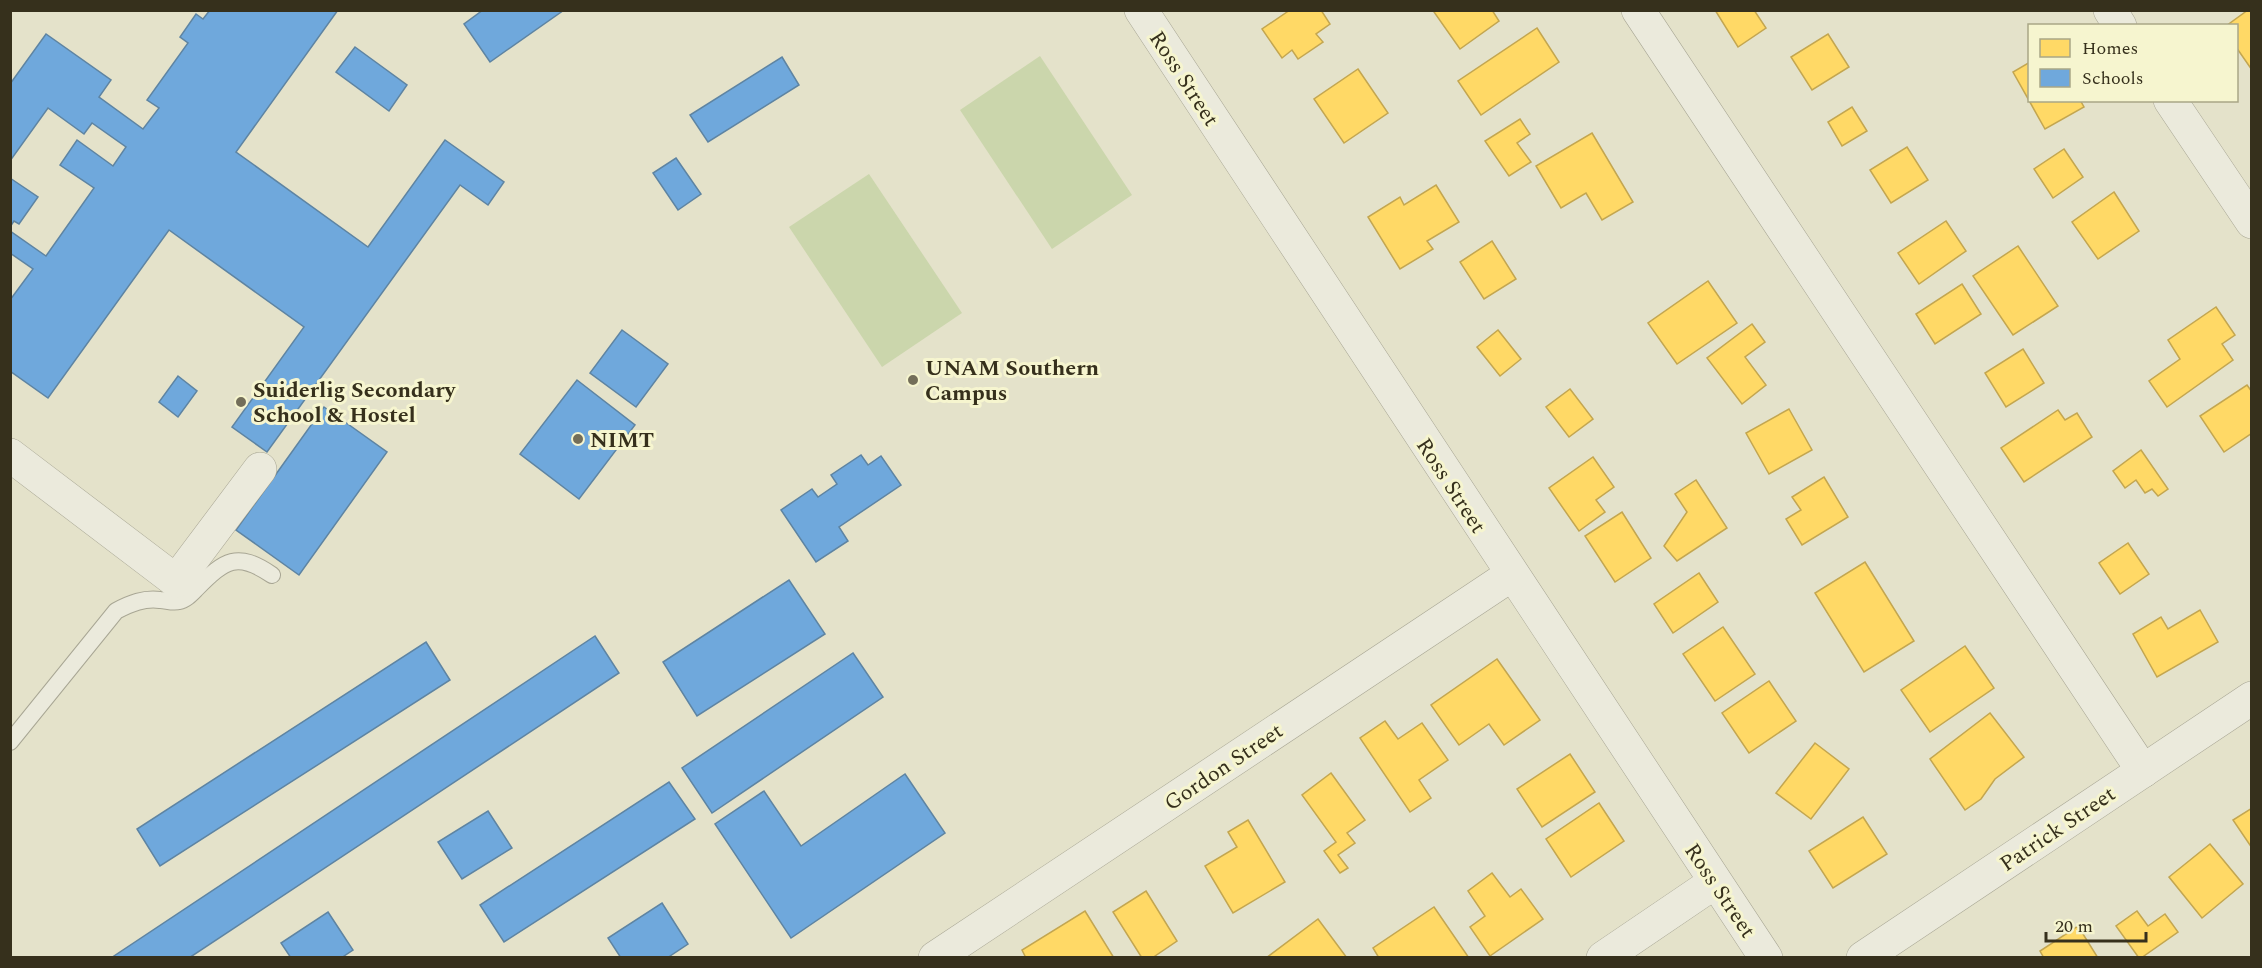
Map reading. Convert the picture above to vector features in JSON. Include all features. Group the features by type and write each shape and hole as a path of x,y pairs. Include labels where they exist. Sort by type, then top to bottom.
{"street":[{"name":"Ross Street","path":"1141,10 1511,575 1766,957"},
{"path":"1638,10 2143,771"},
{"path":"2110,10 2119,24"},
{"path":"2171,102 2252,222"},
{"path":"10,455 176,581 260,469"},
{"name":"Gordon Street","path":"935,957 1511,575"},
{"name":"Patrick Street","path":"1863,957 2252,698"},
{"path":"1603,957 1715,882"}],"lane":[{"path":"10,742 117,611 130,603 147,599 178,602 186,598 225,563 241,560 262,568 272,575"}],"green space":[{"path":"1040,56 1132,195 1052,249 960,110"},
{"path":"869,174 962,313 882,367 789,227"}],"building: Homes":[{"path":"1290,10 1321,10 1330,24 1316,34 1323,42 1298,59 1292,50 1282,58 1262,29"},
{"path":"1437,10 1492,10 1499,21 1460,49 1434,12"},
{"path":"1715,10 1754,10 1766,28 1738,47"},
{"path":"2248,10 2252,10 2252,70 2238,50 2238,24 2229,24"},
{"path":"1537,28 1559,62 1481,115 1458,81"},
{"path":"1828,34 1849,67 1812,90 1791,57"},
{"path":"2028,63 2028,99 2013,72"},
{"path":"1358,69 1388,113 1344,143 1314,99"},
{"path":"2030,102 2081,102 2084,107 2045,129"},
{"path":"1852,107 1867,131 1842,146 1828,122"},
{"path":"1520,119 1530,134 1517,143 1531,162 1509,176 1485,141"},
{"path":"1592,133 1633,202 1602,220 1586,193 1561,208 1536,166"},
{"path":"1907,147 1928,180 1891,203 1870,170"},
{"path":"2064,149 2083,177 2053,198 2034,169"},
{"path":"1436,185 1459,222 1427,241 1433,249 1400,269 1368,217 1400,197 1404,205"},
{"path":"2114,192 2139,231 2098,259 2072,222"},
{"path":"1946,221 1966,251 1919,284 1898,253"},
{"path":"1492,241 1516,279 1484,299 1460,262"},
{"path":"2018,246 2058,306 2013,335 1973,276"},
{"path":"1708,281 1737,323 1677,364 1648,323"},
{"path":"1962,284 1981,314 1935,344 1916,314"},
{"path":"2216,307 2235,335 2222,344 2233,360 2167,407 2149,381 2180,359 2168,340"},
{"path":"1752,324 1765,342 1745,357 1766,385 1742,404 1707,358"},
{"path":"1498,330 1521,359 1500,376 1477,347"},
{"path":"2023,349 2044,383 2006,407 1985,373"},
{"path":"2247,385 2252,392 2252,433 2224,452 2200,416"},
{"path":"1570,389 1593,419 1569,437 1546,407"},
{"path":"1789,409 1812,450 1769,474 1746,433"},
{"path":"2058,410 2065,420 2077,413 2092,437 2024,482 2001,448"},
{"path":"2141,450 2168,489 2158,496 2152,489 2145,493 2136,480 2125,488 2113,471"},
{"path":"1593,457 1614,487 1596,500 1605,512 1579,531 1549,488"},
{"path":"1824,477 1848,517 1802,545 1786,519 1801,510 1792,497"},
{"path":"1696,480 1727,528 1677,561 1664,546 1687,512 1675,494"},
{"path":"1622,512 1651,558 1615,582 1585,536"},
{"path":"2128,543 2149,574 2120,594 2099,563"},
{"path":"1865,562 1914,641 1864,672 1815,593"},
{"path":"1699,573 1718,602 1673,633 1654,604"},
{"path":"2200,610 2218,642 2157,677 2133,634 2161,617 2168,629"},
{"path":"1723,627 1755,674 1715,701 1683,654"},
{"path":"1965,646 1994,688 1930,732 1901,690"},
{"path":"1497,659 1540,720 1504,745 1489,724 1459,745 1431,705"},
{"path":"1769,681 1796,721 1749,753 1722,713"},
{"path":"1990,713 2024,757 1995,779 1981,799 1965,810 1930,759"},
{"path":"1385,721 1398,739 1422,723 1448,760 1419,780 1431,798 1410,812 1360,738"},
{"path":"1815,743 1849,769 1811,819 1776,793"},
{"path":"1570,754 1595,792 1542,827 1517,789"},
{"path":"1331,773 1365,820 1347,833 1355,843 1338,855 1348,868 1340,873 1324,851 1336,842 1302,795"},
{"path":"1599,803 1624,841 1571,877 1546,839"},
{"path":"2252,808 2252,848 2233,820"},
{"path":"1863,817 1887,854 1833,888 1809,851"},
{"path":"1248,820 1285,882 1233,913 1205,866 1237,847 1228,832"},
{"path":"2210,844 2243,884 2202,918 2169,877"},
{"path":"1492,873 1510,897 1521,889 1543,919 1490,956 1470,927 1485,916 1468,891"},
{"path":"1146,891 1177,941 1152,958 1142,958 1113,912"},
{"path":"1434,907 1469,958 1379,958 1373,948"},
{"path":"1085,911 1114,958 1026,958 1022,950"},
{"path":"2137,911 2148,926 2165,914 2178,932 2141,958 2116,926"},
{"path":"1318,919 1347,958 1266,958"},
{"path":"2078,926 2098,958 2044,958 2040,951"}],"building: Schools":[{"path":"210,10 338,10 236,152 368,247 445,140 504,182 488,205 460,185 267,452 232,427 304,327 169,230 48,398 10,371 10,300 33,269 10,253 10,231 46,256 94,188 60,165 77,140 113,166 126,147 92,123 84,134 48,108 10,161 10,84 46,34 111,80 99,97 143,129 159,108 147,100 188,43 180,37 196,14 203,19"},
{"path":"483,10 564,10 490,62 464,24"},
{"path":"355,47 407,85 389,111 336,72"},
{"path":"782,57 799,85 708,142 690,115"},
{"path":"676,158 701,194 678,210 653,173"},
{"path":"10,178 38,197 19,224 14,221 10,227"},
{"name":"NIMT","path":"622,330 668,364 636,407 590,373"},
{"path":"178,376 197,391 178,417 159,402"},
{"name":"NIMT","path":"577,380 635,425 579,499 520,454"},
{"path":"324,407 387,452 299,575 236,530"},
{"path":"861,455 868,465 881,456 901,485 839,527 848,541 816,562 781,510 812,489 818,497 837,484 831,475"},
{"path":"789,580 825,634 697,716 663,662"},
{"path":"595,636 619,673 189,958 111,958"},
{"path":"426,642 450,680 160,866 137,829"},
{"path":"853,653 883,697 712,813 682,768"},
{"path":"905,774 945,833 791,938 715,824 764,791 801,846"},
{"path":"669,782 695,819 504,942 480,905"},
{"path":"488,811 512,848 462,879 438,842"},
{"path":"662,903 688,944 667,958 621,958 608,938"},
{"path":"328,912 353,950 341,958 291,958 281,943"}],"place":[{"name":"UNAM Southern Campus","path":"913,380"},
{"name":"Suiderlig Secondary School & Hostel","path":"241,402"},
{"name":"NIMT","path":"578,439"}]}
